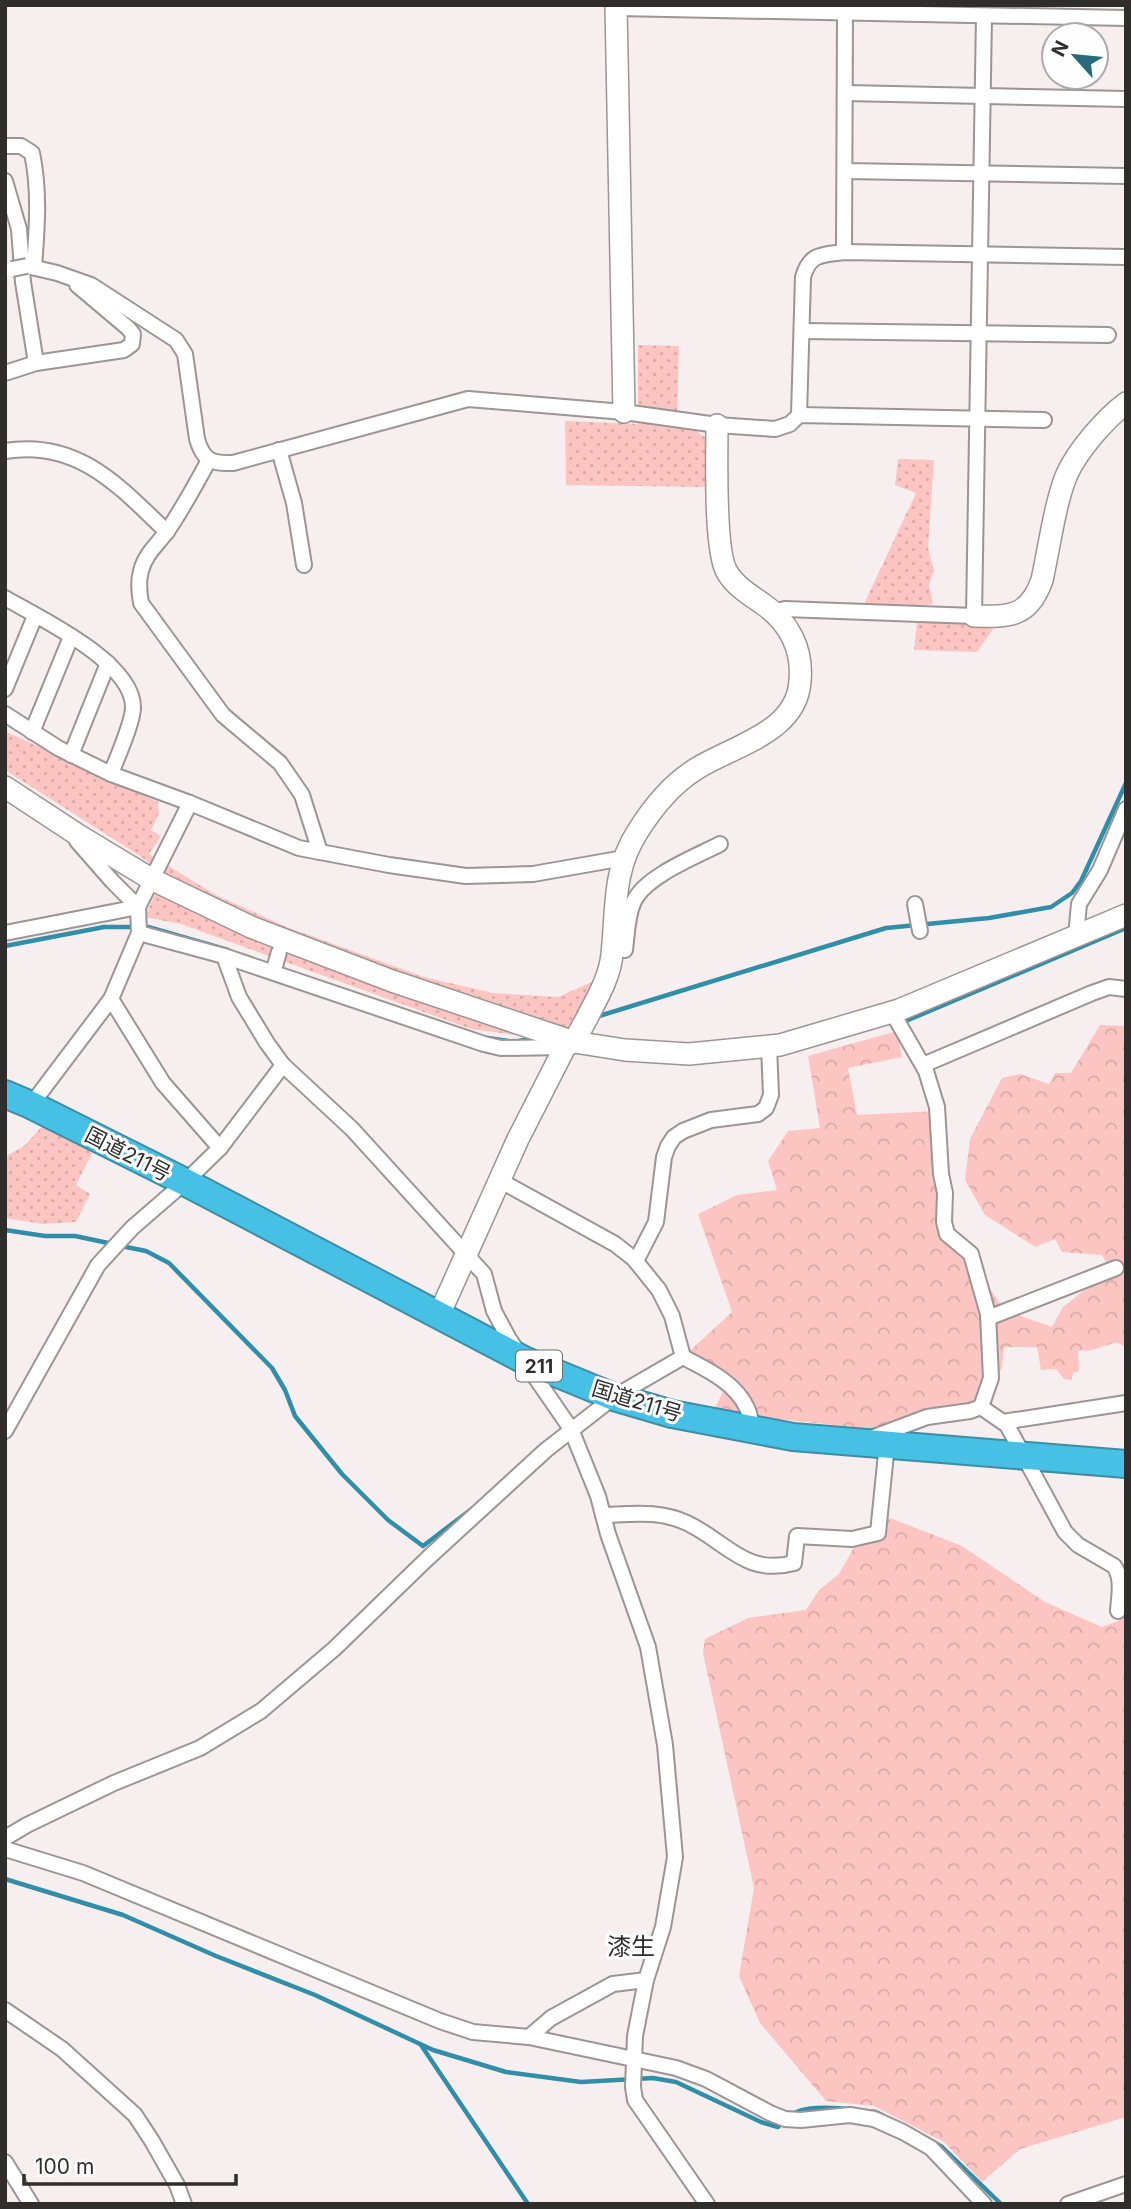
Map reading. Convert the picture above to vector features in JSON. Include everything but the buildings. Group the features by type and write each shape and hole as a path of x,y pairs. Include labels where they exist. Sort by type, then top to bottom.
{"highway":[{"name":"国道211号","path":"5,1094 185,1182 524,1360 614,1396 672,1414 793,1437 1126,1464"}],"street":[{"path":"624,412 617,6 845,14 1126,18"},
{"path":"844,252 845,14"},
{"path":"974,616 984,16"},
{"path":"846,93 1126,99"},
{"path":"5,146 22,146 32,153 37,176 37,222 30,267"},
{"path":"845,171 1126,176"},
{"path":"5,181 19,229 23,282 36,363"},
{"path":"800,415 803,277 806,267 817,256 844,252 1126,257"},
{"path":"8,270 30,267 90,285 176,341 185,354 201,452 209,460 219,464 233,463 468,399 624,412 717,425 775,429 790,424 800,415 1044,420"},
{"path":"5,373 36,363 124,350 132,344 134,339 128,328 65,276"},
{"path":"802,331 1108,335"},
{"path":"772,612 785,609 974,616 1015,614 1028,607 1037,595 1042,580 1067,475 1083,449 1113,413 1126,403"},
{"path":"439,1315 518,1139 602,988 612,949 617,886 624,858 637,832 676,784 696,769 758,737 788,713 797,697 801,659 786,626 738,587 726,572 720,551 717,425"},
{"path":"5,451 39,449 65,454 89,465 109,477 167,532"},
{"path":"279,450 295,503 304,565"},
{"path":"209,460 167,532 145,558 140,573 141,603 223,715 280,764 289,776 302,795 320,852"},
{"path":"5,598 102,657 129,692 133,711 111,774"},
{"path":"5,689 35,615"},
{"path":"32,732 71,637"},
{"path":"71,755 108,663"},
{"path":"5,714 71,755 111,774 299,848 389,866 466,876 533,874 624,858"},
{"path":"5,788 151,879 214,911 392,981 570,1044"},
{"path":"31,1105 111,999 139,933 138,906 190,803"},
{"path":"1076,936 1079,904 1100,870 1126,809"},
{"path":"65,827 111,881 138,906"},
{"path":"612,949 625,950 628,919 634,901 643,888 656,878 720,844"},
{"path":"915,904 920,931"},
{"path":"5,933 138,906"},
{"path":"139,933 224,956 501,1048 570,1044 660,1054 689,1054 780,1045 891,1012 1126,915"},
{"path":"224,956 239,997 284,1065 352,1129 484,1274 494,1311 509,1339 571,1429 598,1496 608,1534 648,1647 665,1745 675,1857 663,1927 646,1980 635,2036 633,2087 635,2100 706,2204"},
{"path":"923,1065 1092,993 1109,987 1126,989"},
{"path":"111,999 163,1083 220,1148"},
{"path":"891,1012 923,1065 937,1107 939,1152 945,1194 944,1222 947,1234 971,1254 988,1318 991,1378 981,1407"},
{"path":"636,1261 656,1222 663,1157 668,1146 674,1137 683,1131 711,1120 758,1114 766,1108 771,1095 769,1046"},
{"path":"5,1431 98,1265 132,1228 220,1148 284,1065"},
{"path":"499,1180 615,1244 636,1261 659,1290 668,1307 683,1357 716,1374 734,1391 747,1407 753,1429"},
{"path":"988,1318 1116,1268"},
{"path":"5,1838 114,1783 200,1748 261,1712 334,1649 456,1531 571,1429 614,1396 683,1357"},
{"path":"1003,1422 1126,1403"},
{"path":"981,1407 1007,1425 1065,1532 1078,1545 1118,1571 1118,1611"},
{"path":"603,1515 656,1513 687,1523 753,1565 780,1567 793,1563 797,1536 852,1539 878,1533 874,1443 927,1417 981,1407"},
{"path":"5,1849 83,1873 440,2021 473,2032 529,2037 676,2068 706,2079 785,2119 850,2115 874,2119 931,2148 984,2204"},
{"path":"529,2037 551,2018 613,1984 646,1980"},
{"path":"5,2010 62,2049 135,2115 177,2185 184,2204"},
{"path":"5,2162 31,2204"},
{"path":"1068,2204 1126,2184"}],"green space":[{"path":"638,345 679,346 677,425 696,431 706,438 708,487 566,485 565,421 638,424"},
{"path":"898,459 934,460 928,548 934,570 929,585 933,604 915,606 920,614 1002,616 977,652 914,650 918,614 913,605 864,604 916,493 895,485"},
{"path":"5,731 158,802 159,813 151,830 161,836 149,854 216,895 287,927 424,977 493,993 558,997 603,977 580,1023 538,1038 471,1029 181,924 145,917 154,896 168,877 140,856 5,770"},
{"path":"1100,1025 1126,1026 1126,1348 1117,1342 1092,1350 1078,1351 1079,1371 1073,1373 1071,1380 1064,1379 1056,1369 1041,1370 1037,1347 1004,1347 1002,1368 989,1388 962,1408 880,1430 713,1412 727,1384 683,1357 732,1312 698,1214 737,1195 777,1190 768,1161 788,1131 820,1128 808,1056 897,1031 902,1057 848,1068 857,1115 937,1111 944,1222 1006,1312 1005,1321 1018,1315 1052,1327 1063,1307 1110,1270 1102,1255 1062,1252 1055,1239 1035,1247 985,1215 965,1180 970,1139 1002,1078 1020,1074 1049,1084 1055,1073 1071,1073"},
{"path":"47,1121 96,1145 76,1185 90,1194 76,1222 43,1224 5,1218 5,1157 25,1145"},
{"path":"890,1518 962,1546 1045,1602 1102,1627 1118,1621 1126,1614 1126,2117 1020,2149 982,2182 944,2142 874,2106 826,2101 760,2023 739,1976 754,1888 703,1653 705,1639 748,1618 806,1610 819,1590 839,1574 853,1549 870,1532"}],"waterway":[{"path":"596,1017 886,928 989,918 1051,907 1072,893 1081,881 1126,783"},
{"path":"5,946 104,927 148,927 228,950"},
{"path":"901,1023 1126,928"},
{"path":"488,1038 514,1042 535,1038"},
{"path":"5,1230 45,1236 75,1236 113,1244"},
{"path":"121,1246 146,1251 169,1263 272,1368 285,1390 295,1416 342,1474 388,1520 423,1546 473,1508"},
{"path":"5,1879 123,1915 315,1995 433,2050 506,2072 581,2082 653,2078 676,2082 761,2122 778,2127 784,2121"},
{"path":"421,2045 528,2204"},
{"path":"791,2115 812,2108 850,2109"},
{"path":"866,2111 884,2116"},
{"path":"932,2141 942,2147 1001,2204"}],"district":[{"name":"漆生","path":"631,1946"}]}
